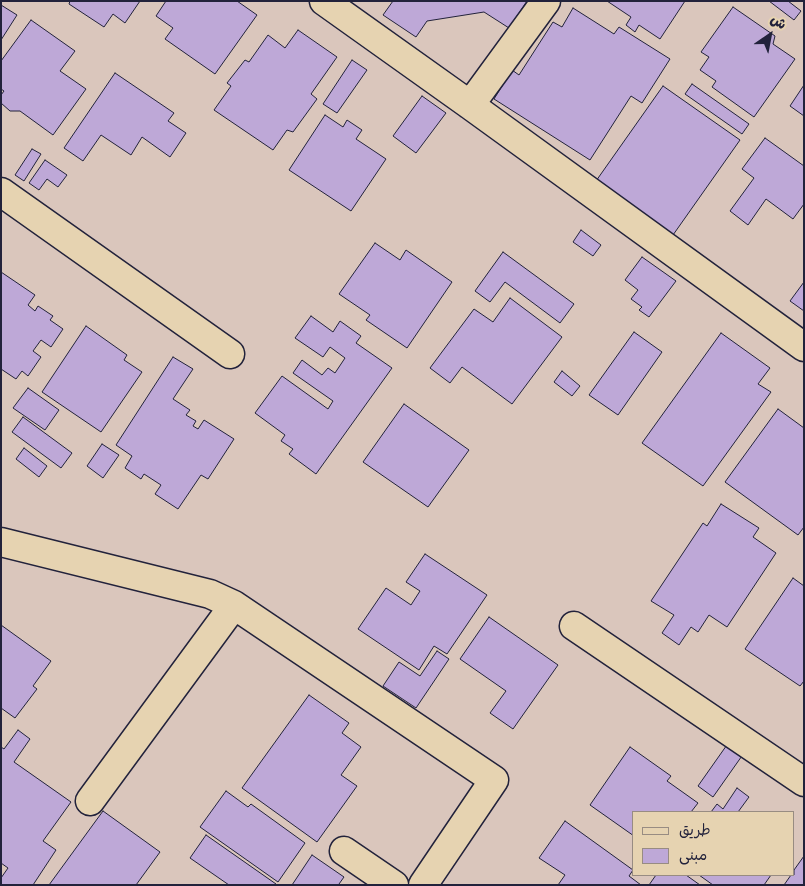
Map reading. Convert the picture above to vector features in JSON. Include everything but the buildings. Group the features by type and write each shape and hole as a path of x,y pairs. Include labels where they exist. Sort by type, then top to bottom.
{"street":[{"path":"324,1 804,347"},
{"path":"470,105 546,1"},
{"path":"1,192 230,354"},
{"path":"1,542 210,594 234,605 494,780 423,885"},
{"path":"90,801 234,605"},
{"path":"574,626 804,782"},
{"path":"344,851 394,885"}]}
